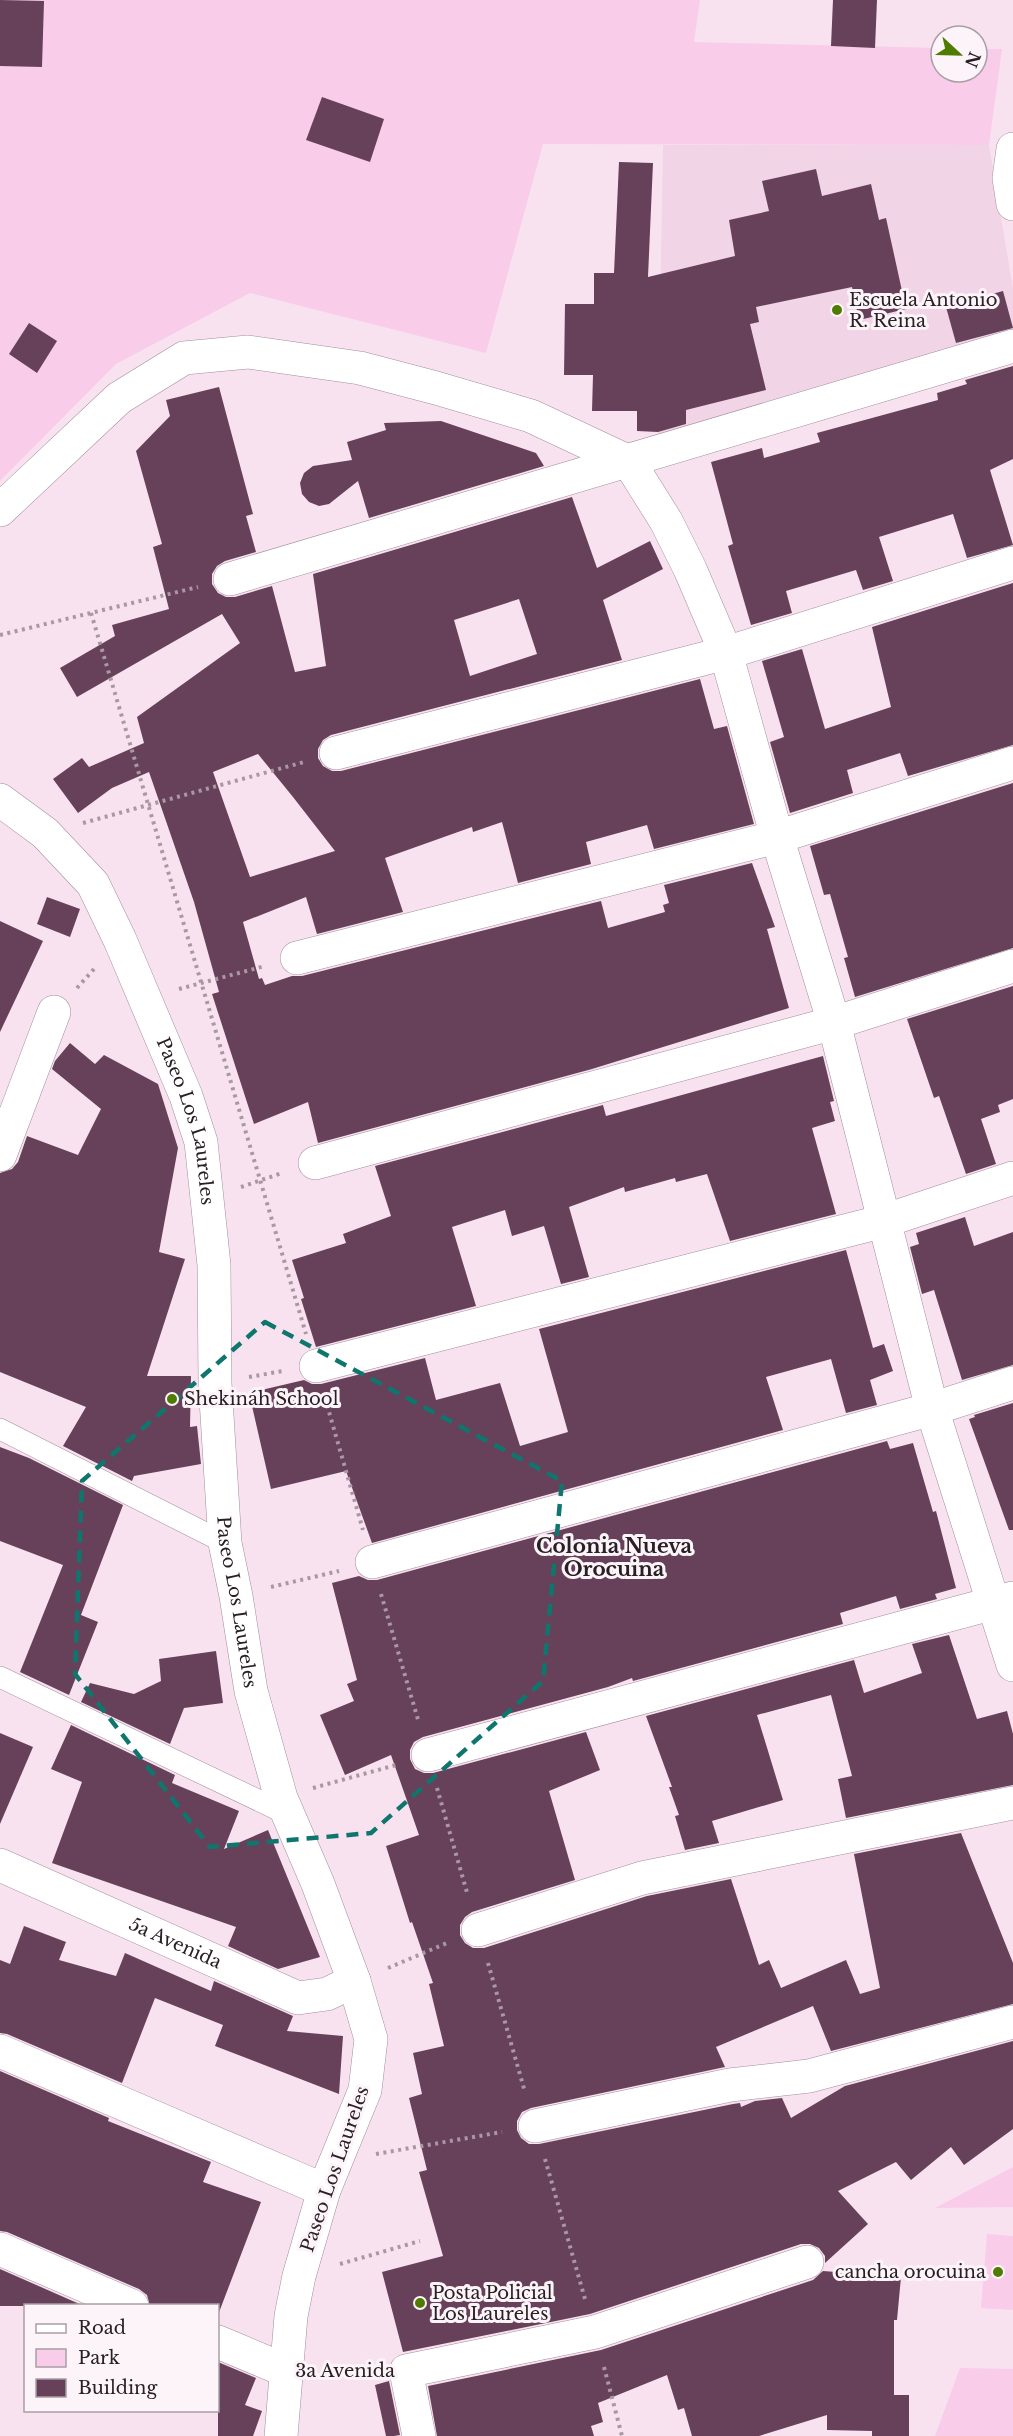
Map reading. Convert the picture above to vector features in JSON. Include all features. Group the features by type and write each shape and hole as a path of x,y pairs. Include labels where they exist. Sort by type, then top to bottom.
{"street":[{"path":"1013,149 1009,178 1013,204"},
{"path":"230,579 1013,346"},
{"path":"0,510 120,398 184,358 248,352 360,368 447,391 531,416 629,462 671,531 726,653 777,837 834,1023 932,1409 1003,1601 1013,1665"},
{"path":"336,753 726,653 1013,563"},
{"path":"297,958 777,837 1013,763"},
{"name":"Paseo Los Laureles","path":"0,800 45,834 93,884 120,940 186,1096 201,1142 214,1265 215,1383 225,1543 251,1691 284,1806 318,1884 354,1981 370,2038 365,2090 330,2175 308,2239 299,2276 291,2316 281,2436"},
{"path":"315,1163 834,1023 1013,966"},
{"path":"0,1155 54,1012"},
{"path":"316,1366 884,1221 1013,1178"},
{"path":"372,1563 932,1409 1013,1383"},
{"path":"428,1755 1003,1601"},
{"path":"478,1930 642,1878 1013,1803"},
{"name":"5a Avenida","path":"0,1865 298,1998 327,1994 354,1981"},
{"path":"535,2126 730,2085 809,2076 1013,2022"},
{"path":"0,2051 330,2175"},
{"path":"0,2249 127,2304"},
{"path":"419,2436 406,2371 595,2332 807,2262"},
{"name":"3a Avenida","path":"219,2342 287,2371"}],"lane":[{"path":"0,1429 225,1543"},
{"path":"0,1677 284,1806"}],"path":[{"path":"0,635 230,579"},
{"path":"91,612 316,1366 215,1383"},
{"path":"45,834 336,753"},
{"path":"54,1012 120,940"},
{"path":"144,998 297,958"},
{"path":"207,1198 315,1163"},
{"path":"236,1596 372,1563"},
{"path":"284,1806 428,1755"},
{"path":"354,1981 478,1930"},
{"path":"330,2175 535,2126"},
{"path":"299,2276 420,2241"},
{"name":"3a Avenida","path":"287,2371 406,2371"}],"highlighted area":[{"path":"265,1322 562,1481 543,1681 371,1833 210,1847 75,1674 82,1481"}],"shaded area":[{"name":"Escuela Antonio R. Reina","path":"663,145 989,145 1013,289 1013,332 658,439"}],"green space":[{"path":"0,0 700,0 694,42 929,48 929,84 989,84 989,49 1002,49 989,145 543,144 486,353 250,293 116,364 0,481"},
{"path":"1013,2167 1013,2207 935,2208"},
{"name":"cancha orocuina","path":"987,2234 1013,2236 1013,2310 981,2308"},
{"path":"960,2368 1013,2369 1013,2436 935,2436"}],"building":[{"path":"0,0 44,1 42,67 0,66"},
{"path":"833,0 877,0 875,48 831,46"},
{"path":"322,97 384,119 370,162 306,140"},
{"path":"619,162 653,163 648,277 735,256 729,220 769,211 762,181 816,169 822,196 871,184 879,220 886,218 906,309 859,320 852,287 756,307 759,322 750,324 766,390 686,410 686,424 658,432 637,431 637,411 592,411 593,375 564,375 565,304 594,304 594,273 614,273"},
{"path":"1003,291 1013,328 956,343 946,307"},
{"path":"29,323 57,341 37,373 9,354"},
{"path":"1013,366 1013,459 990,470 1013,545 967,558 953,514 879,537 893,581 863,590 856,570 786,591 792,613 751,625 728,546 733,544 711,462 762,448 764,458 820,442 817,433 938,400 937,393 967,384 965,380"},
{"path":"219,387 253,514 246,516 256,552 225,561 217,566 212,574 212,584 218,593 226,597 235,597 272,586 295,672 326,666 313,574 572,497 597,568 650,541 663,569 603,600 622,660 331,735 323,740 318,749 318,758 323,766 332,771 341,771 700,679 714,729 727,726 754,824 654,849 647,825 586,842 591,864 518,883 502,822 473,832 472,827 385,858 403,912 317,934 306,897 243,922 259,979 262,978 265,985 292,976 302,976 601,901 608,928 665,912 663,905 669,903 664,885 752,863 775,927 767,929 789,1008 592,1069 318,1143 308,1102 254,1124 212,994 219,992 194,902 149,772 112,788 78,813 53,779 82,758 89,767 144,743 137,717 240,643 222,614 77,697 60,668 115,636 112,625 169,609 153,547 162,544 136,451 170,416 166,400","holes":["519,599 537,654 470,676 454,620","258,754 293,797 335,851 250,877 213,772"]},
{"path":"441,421 536,453 544,466 369,518 358,481 329,504 319,506 309,502 302,494 300,483 304,473 313,466 352,460 347,442 386,430 384,423"},
{"path":"1013,583 1013,745 908,776 900,753 847,770 853,793 790,813 770,742 784,737 762,661 802,649 825,729 891,707 872,627"},
{"path":"1013,783 1013,948 855,997 844,958 848,957 830,894 824,895 810,846"},
{"path":"47,897 80,909 70,937 37,924"},
{"path":"0,921 43,941 0,1032"},
{"path":"1013,986 1013,1099 998,1105 1000,1112 981,1119 996,1164 966,1174 939,1096 934,1098 907,1019"},
{"path":"70,1043 95,1064 104,1055 158,1084 178,1148 159,1252 185,1259 147,1376 191,1376 190,1427 197,1426 201,1464 134,1476 132,1481 63,1446 86,1407 0,1372 0,1173 12,1169 18,1162 27,1136 78,1155 101,1109 52,1069 55,1061"},
{"path":"823,1056 834,1101 830,1102 835,1121 812,1128 836,1214 730,1241 707,1174 676,1182 675,1178 625,1192 624,1187 569,1207 589,1277 561,1284 544,1226 512,1236 505,1210 452,1227 476,1306 316,1347 292,1260 346,1243 343,1234 391,1216 375,1166 603,1105 606,1116"},
{"path":"965,1217 974,1246 1013,1232 1013,1365 962,1380 934,1290 922,1294 910,1247 919,1244 916,1233"},
{"path":"846,1250 873,1348 884,1344 893,1371 870,1380 877,1405 846,1413 831,1359 766,1377 783,1430 372,1543 346,1471 271,1489 249,1393 304,1380 312,1384 321,1384 425,1358 436,1400 500,1383 520,1446 568,1432 539,1329"},
{"path":"1013,1403 1013,1530 1009,1530 969,1419 975,1417 974,1415"},
{"path":"887,1441 890,1449 913,1443 933,1512 936,1511 956,1588 935,1594 937,1599 900,1609 896,1596 840,1613 843,1624 633,1681 632,1678 608,1687 423,1737 414,1742 410,1750 410,1759 415,1769 424,1773 433,1773 586,1732 600,1770 549,1791 575,1880 472,1912 460,1925 460,1935 465,1943 473,1948 484,1948 647,1896 731,1879 759,1965 769,1960 781,1988 846,1960 860,1994 880,1988 854,1854 961,1833 1013,1963 1013,2004 831,2051 813,2006 716,2047 725,2067 531,2108 522,2112 517,2121 517,2130 521,2138 529,2144 539,2144 733,2104 740,2103 741,2107 755,2101 782,2098 791,2118 845,2086 1013,2041 1013,2129 964,2165 951,2147 911,2180 896,2162 838,2191 868,2224 825,2263 825,2256 819,2248 810,2244 801,2244 590,2314 403,2352 382,2272 443,2256 419,2172 427,2170 409,2098 422,2094 413,2053 444,2046 429,1984 433,1983 412,1922 410,1923 386,1846 419,1835 391,1755 345,1775 320,1715 354,1701 347,1684 357,1680 332,1583 359,1576 368,1580 377,1580"},
{"path":"0,1447 29,1458 123,1505 81,1615 98,1622 69,1695 20,1672 63,1565 0,1541"},
{"path":"949,1635 977,1719 1007,1711 1013,1734 1013,1785 846,1818 838,1779 852,1776 831,1695 757,1715 783,1800 712,1821 719,1843 685,1850 675,1816 679,1815 669,1787 672,1787 646,1716 854,1660 864,1693 922,1673 912,1644"},
{"path":"216,1651 223,1703 184,1708 170,1744 81,1702 90,1683 134,1694 161,1681 159,1659"},
{"path":"71,1725 175,1775 172,1783 239,1811 224,1849 268,1830 320,1957 278,1969 228,1946 236,1927 52,1863 82,1782 51,1769"},
{"path":"0,1733 33,1747 0,1824"},
{"path":"24,1926 66,1942 59,1960 116,1976 125,1953 211,1991 214,1981 293,2016 287,2031 343,2036 339,2094 215,2046 223,2025 155,1998 122,2083 0,2033 0,1960 10,1964"},
{"path":"0,2071 109,2118 108,2121 211,2162 203,2182 261,2202 219,2312 219,2304 149,2304 147,2295 139,2289 0,2231"},
{"path":"0,2269 79,2304 24,2304 24,2306 0,2306"},
{"path":"823,2271 901,2277 897,2320 894,2320 894,2395 909,2395 909,2436 872,2436 872,2431 827,2430 827,2415 759,2436 692,2436 684,2408 678,2410 667,2375 598,2403 603,2422 591,2426 594,2436 437,2436 428,2386 601,2350 813,2280"},
{"path":"219,2362 256,2378 245,2405 262,2411 253,2436 218,2436"},
{"path":"389,2381 400,2435 394,2436 386,2436 375,2385"}],"place":[{"name":"Escuela Antonio R. Reina","path":"837,310"},
{"name":"Shekináh School","path":"172,1399"},
{"name":"cancha orocuina","path":"998,2272"},
{"name":"Posta Policial Los Laureles","path":"420,2303"}],"district":[{"name":"Colonia Nueva Orocuina","path":"614,1558"}]}
